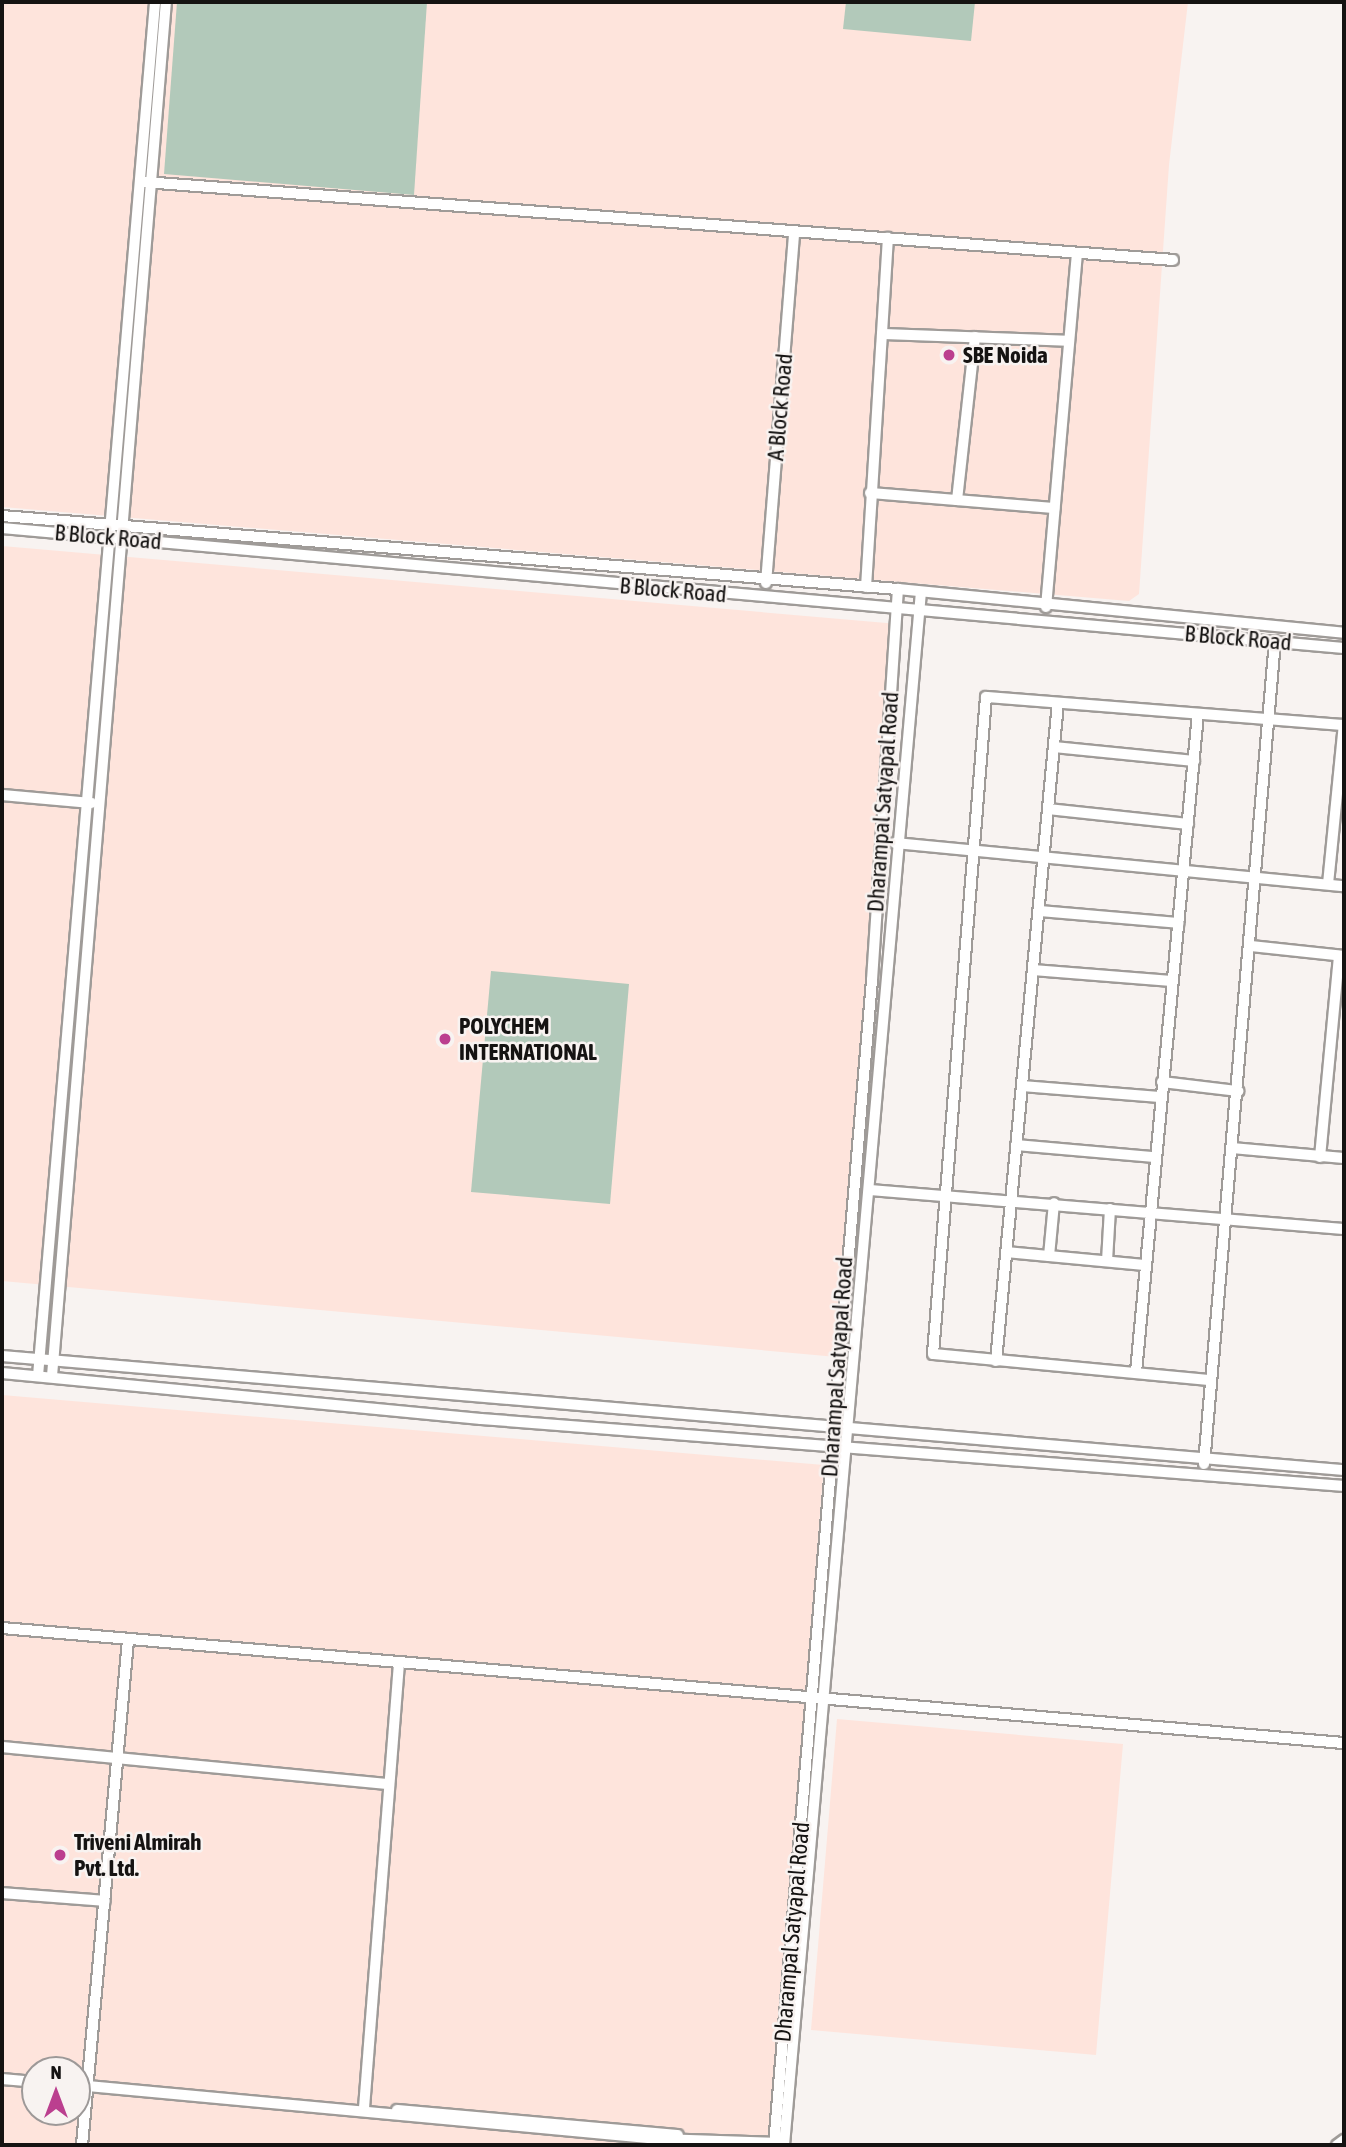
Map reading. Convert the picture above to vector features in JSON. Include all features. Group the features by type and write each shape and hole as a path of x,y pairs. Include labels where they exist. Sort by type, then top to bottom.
{"street":[{"path":"38,1376 88,803 116,538 123,527 155,2"},
{"path":"52,1376 100,804 116,538 111,526 166,2"},
{"path":"146,182 1173,260"},
{"name":"A Block Road","path":"766,583 794,232"},
{"path":"866,587 888,238"},
{"path":"1046,607 1077,253"},
{"path":"882,334 1069,341"},
{"path":"957,500 975,337"},
{"path":"870,493 1054,508"},
{"name":"B Block Road","path":"2,516 766,583 898,589 1046,607 1344,633"},
{"name":"B Block Road","path":"2,528 788,600 897,603 1344,648"},
{"name":"Dharampal Satyapal Road","path":"779,2144 813,1698 829,1443 872,981 898,589"},
{"name":"Dharampal Satyapal Road","path":"779,2144 849,1445 895,843 921,592"},
{"path":"1204,1473 1209,1380 1258,877 1275,641"},
{"path":"1209,1380 933,1353 986,697 1344,725 1339,833 1328,884"},
{"path":"996,1361 1058,703"},
{"path":"1136,1372 1154,1157 1198,714"},
{"path":"1054,747 1194,761"},
{"path":"2,795 100,804"},
{"path":"1048,809 1188,824"},
{"path":"895,843 1344,886"},
{"path":"1039,911 1178,923"},
{"path":"1251,946 1341,956 1320,1157"},
{"path":"1033,970 1172,981"},
{"path":"1162,1082 1238,1091"},
{"path":"1022,1086 1160,1097"},
{"path":"1016,1145 1154,1157"},
{"path":"1232,1148 1344,1158"},
{"path":"869,1190 946,1192 1226,1221 1344,1229"},
{"path":"1049,1256 1054,1203"},
{"path":"1107,1261 1110,1209"},
{"path":"1006,1252 1144,1265"},
{"path":"2,1356 1344,1470"},
{"path":"2,1373 481,1419 829,1443 1344,1486"},
{"path":"2,1628 128,1642 1344,1743"},
{"path":"86,2056 105,1901 128,1642"},
{"path":"364,2108 398,1663"},
{"path":"2,1747 118,1756 387,1784"},
{"path":"2,1893 105,1901"},
{"path":"2,2078 21,2080"},
{"path":"91,2087 779,2144"},
{"path":"82,2126 82,2145"},
{"path":"1337,2145 1344,2140"}],"shaded area":[{"path":"2,2 1188,2 1169,165 1139,594 1129,601 2,507"},
{"path":"2,546 898,624 848,1358 2,1281"},
{"path":"2,1395 824,1465 768,2145 2,2145"},
{"path":"837,1719 1123,1744 1096,2055 811,2030"}],"green space":[{"path":"177,2 427,2 414,195 164,174"},
{"path":"846,2 975,2 971,41 843,29"},
{"path":"491,971 629,984 610,1204 471,1192"}],"place":[{"name":"SBE Noida","path":"949,355"},
{"name":"POLYCHEM INTERNATIONAL","path":"445,1039"},
{"name":"Triveni Almirah Pvt. Ltd.","path":"60,1855"}]}
